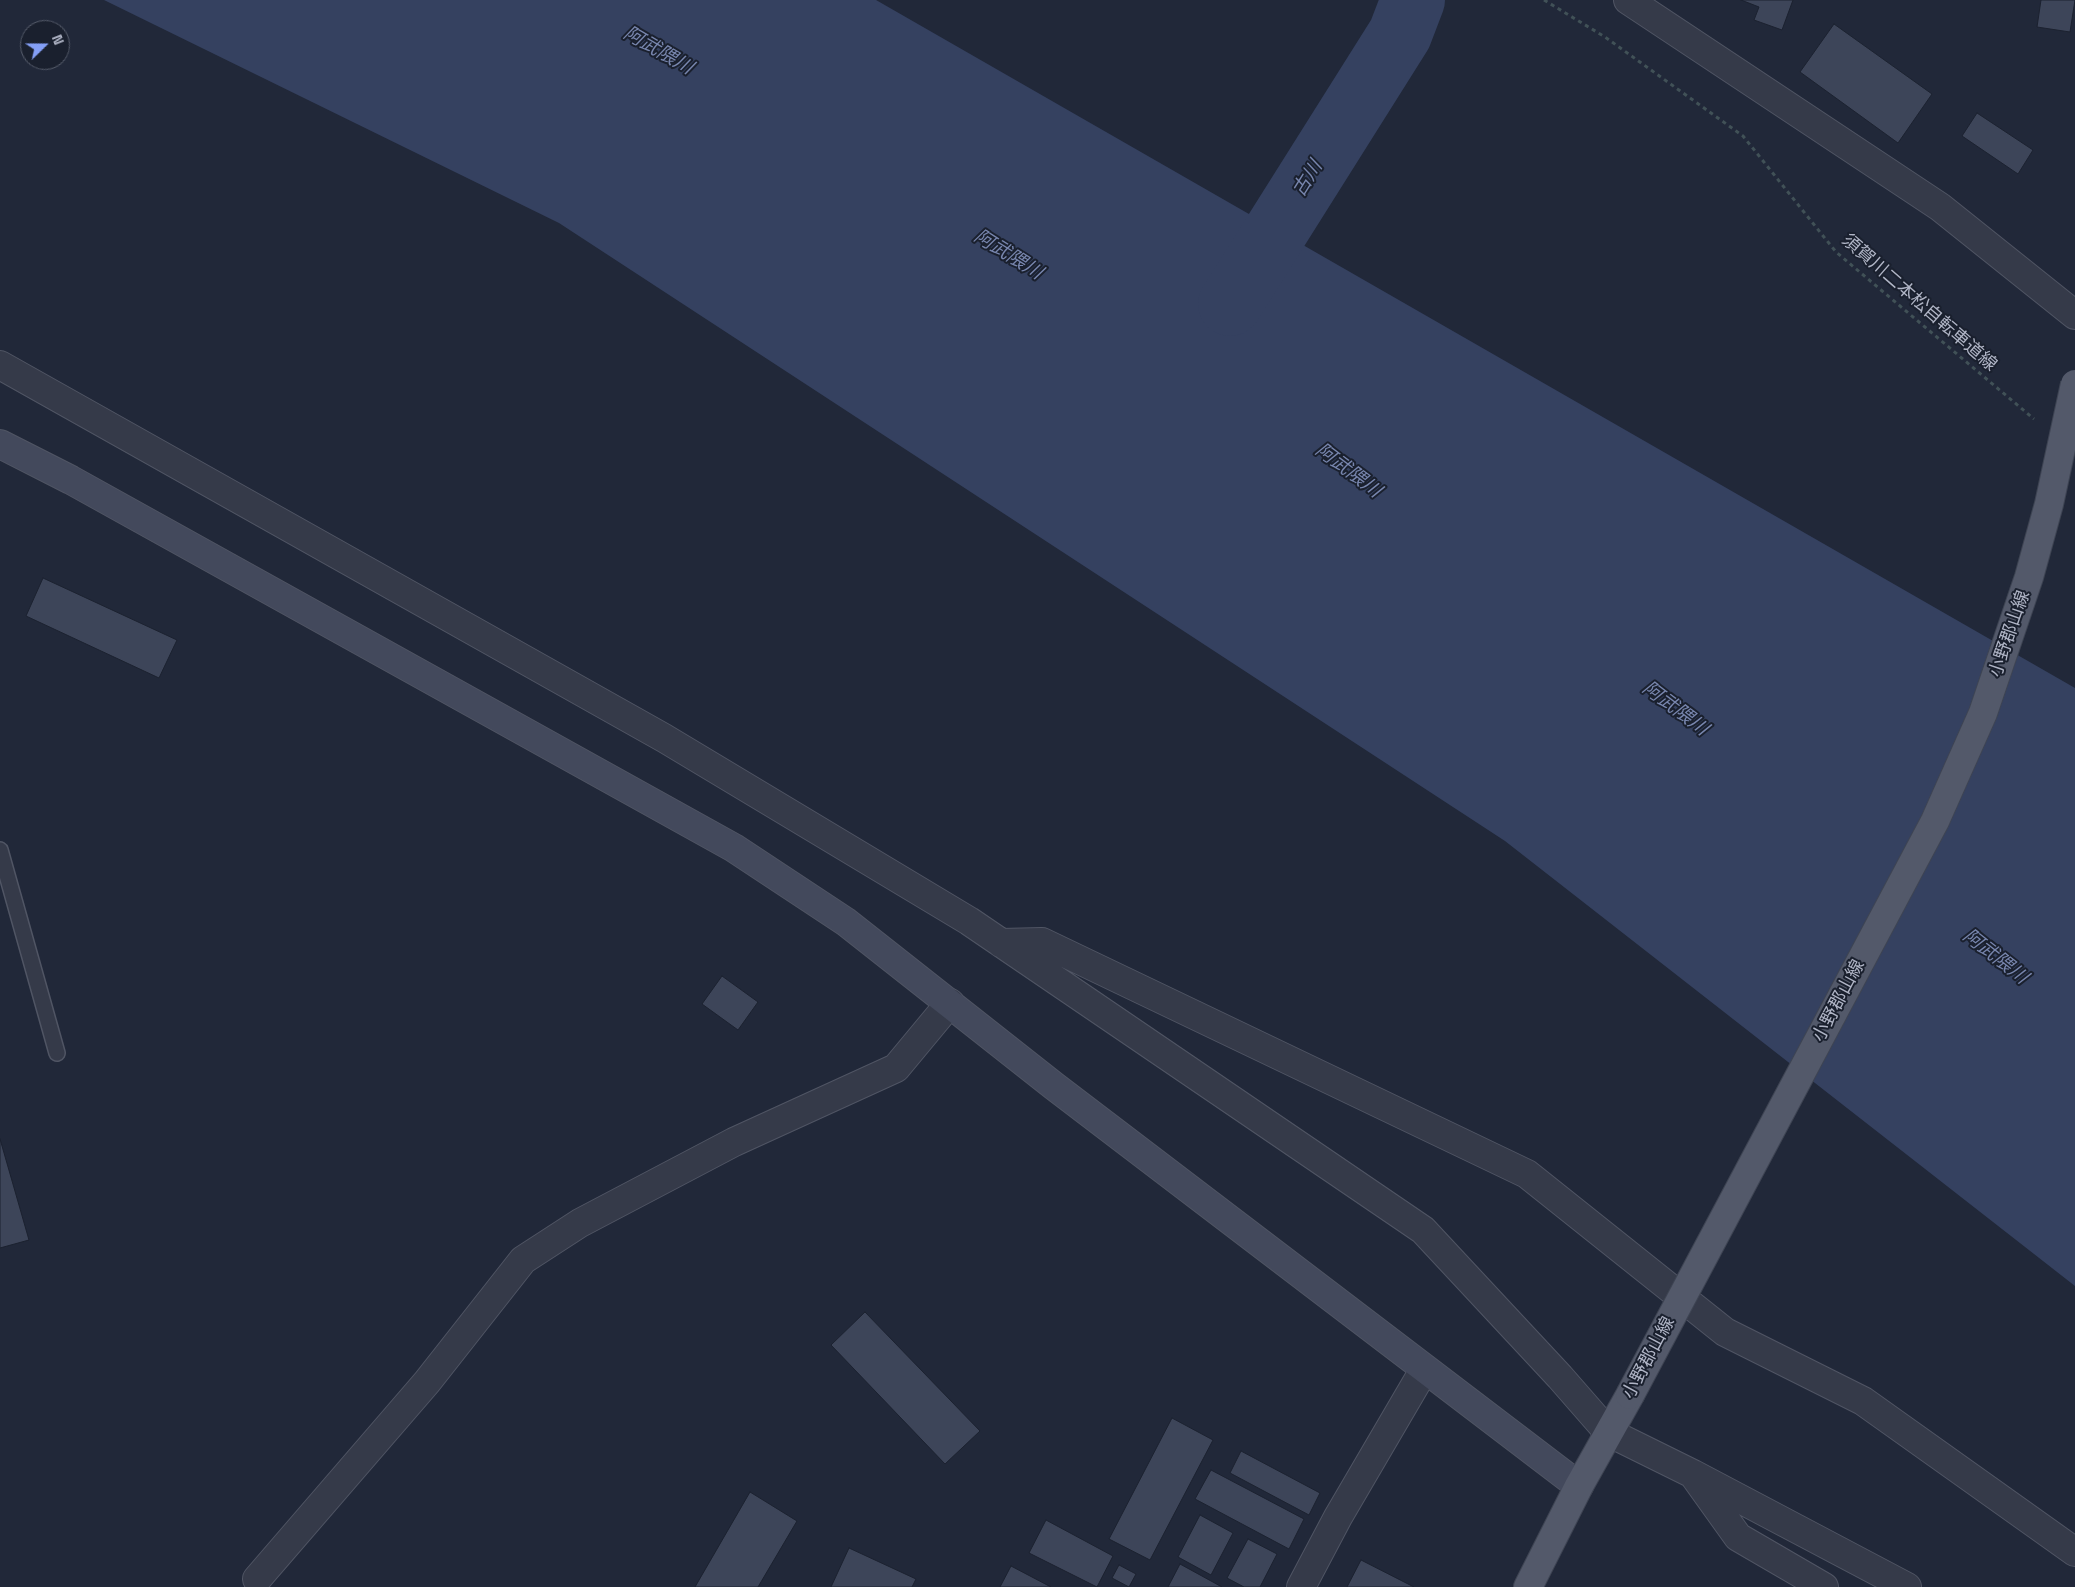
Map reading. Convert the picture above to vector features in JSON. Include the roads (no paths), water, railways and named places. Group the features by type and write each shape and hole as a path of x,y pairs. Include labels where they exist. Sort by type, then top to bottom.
{"main road":[{"name":"小野郡山線","path":"1528,1587 1579,1486 1630,1395 1935,821 1983,713 2029,577 2049,504 2075,384"}],"street":[{"path":"1628,0 1940,208 2075,315"},
{"path":"0,365 664,738 969,920 1423,1230 1560,1377 1608,1432 1693,1474 1907,1587"},
{"path":"0,444 71,480 734,848 846,922 1054,1086 1424,1370 1579,1486"},
{"path":"1001,943 1042,942 1527,1174 1725,1332 1863,1401 2075,1552"},
{"path":"257,1580 427,1382 523,1260 580,1223 734,1142 896,1068 950,1003"},
{"path":"1301,1587 1338,1517 1424,1370"},
{"path":"1693,1474 1738,1537 1824,1587"}],"lane":[{"path":"0,850 57,1053"}],"water":[{"name":"阿武隈川","path":"104,0 876,0 2075,688 2075,1286 1505,841 559,223"}],"waterway":[{"name":"古川","path":"1230,304 1400,34 1413,0"}]}
